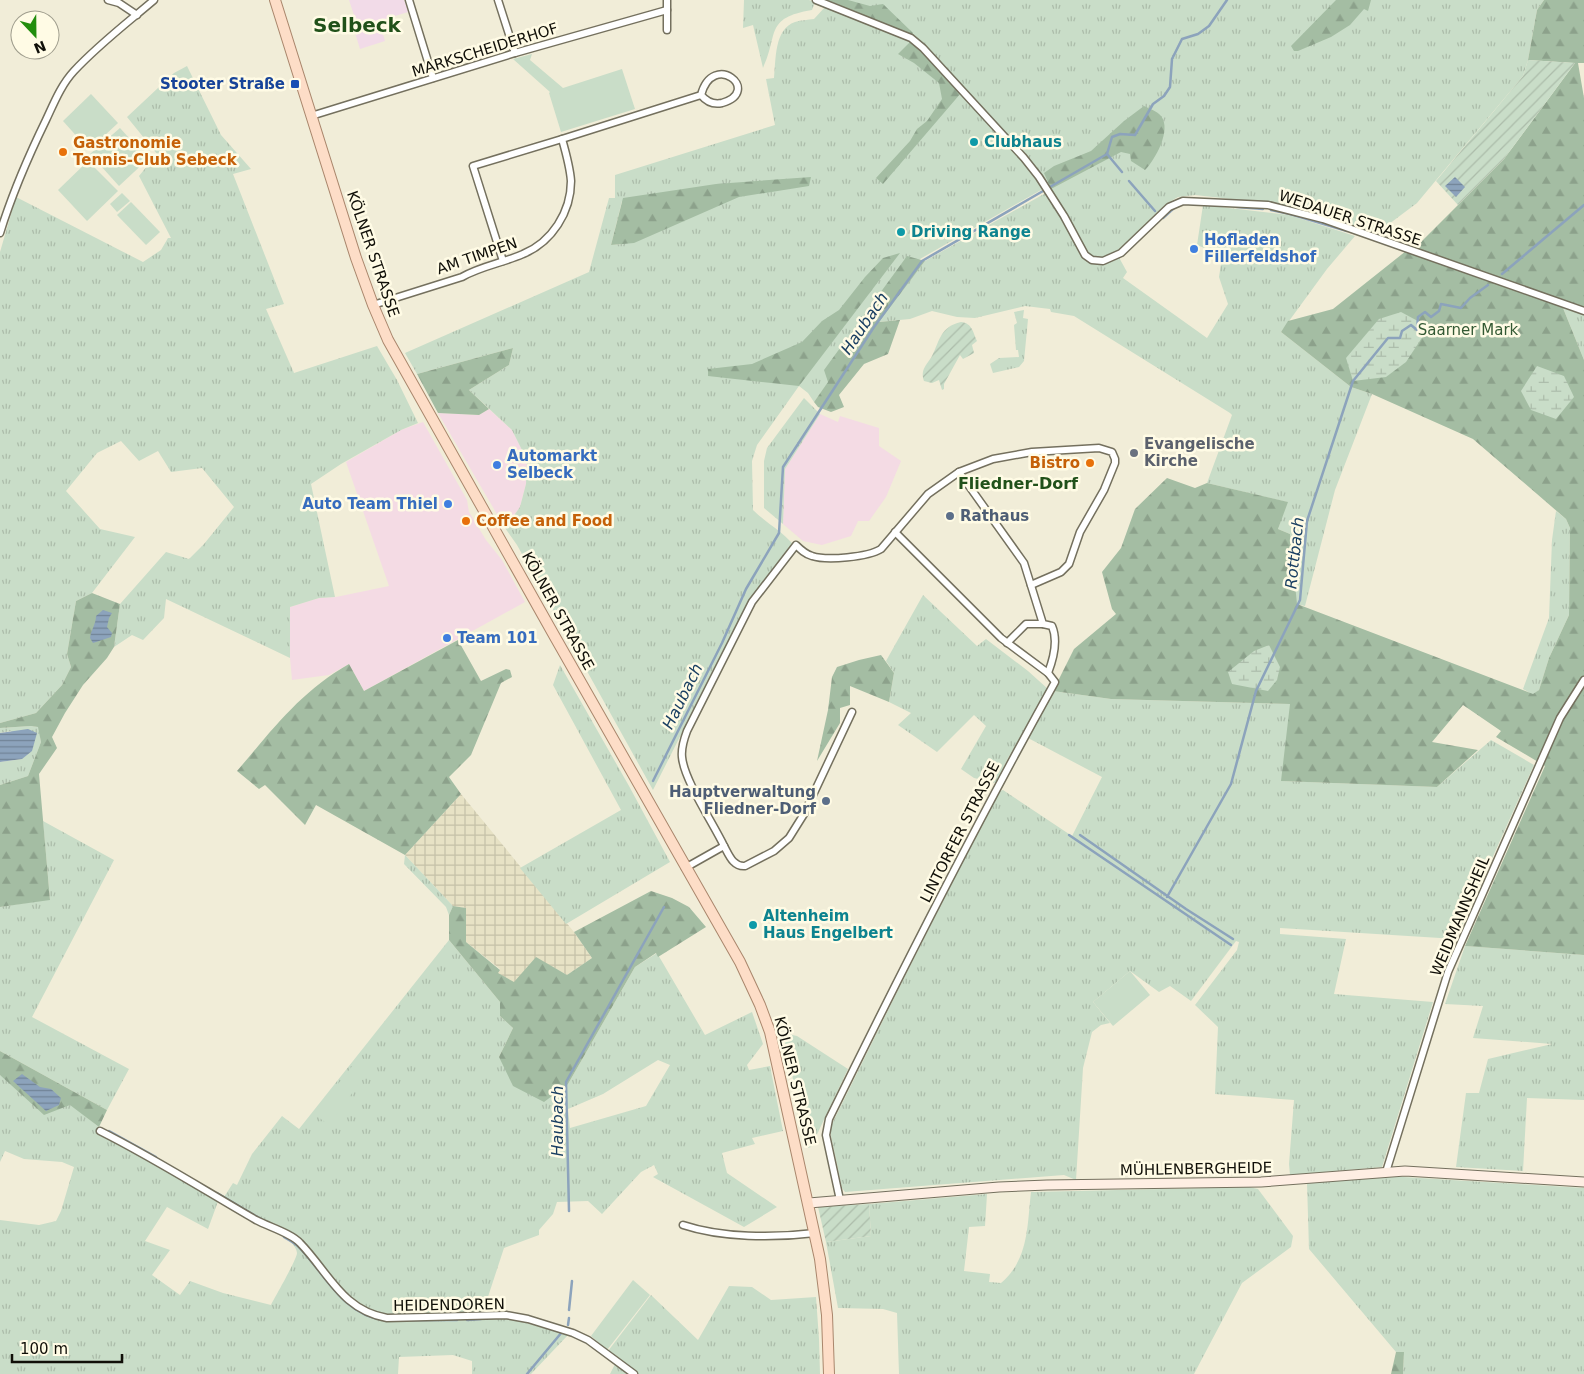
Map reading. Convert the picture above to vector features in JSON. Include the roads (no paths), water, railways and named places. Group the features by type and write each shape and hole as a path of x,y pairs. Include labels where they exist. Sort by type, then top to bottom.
{"main road":[{"name":"KÖLNER STRASSE","path":"275,0 356,258 388,340 748,976 760,1005 770,1032 815,1233 827,1315 829,1374"}],"street":[{"path":"108,0 119,3 137,15"},
{"path":"0,233 10,199 61,88 86,58 154,0"},
{"path":"409,0 433,78"},
{"path":"498,0 515,53"},
{"path":"667,30 668,0"},
{"name":"WEDAUER STRASSE","path":"816,0 911,38 923,48 1024,158 1048,190 1085,255 1092,260 1103,261 1121,253 1169,207 1183,200 1268,205 1323,219 1584,311"},
{"name":"MARKSCHEIDERHOF","path":"311,116 515,53 667,10"},
{"path":"722,74 735,79 738,88 737,93 730,100 718,104 708,101 701,95 705,82 722,74"},
{"path":"503,261 473,166 562,140 701,95"},
{"name":"AM TIMPEN","path":"373,305 462,277 472,271 532,250 550,235 566,207 570,181 569,167 562,140"},
{"path":"852,712 804,814 789,838 774,851 745,866 741,867 735,864 690,781 683,764 682,747 687,731 752,602 796,545 806,554 814,557 873,554 881,549 928,494 959,472 993,459 1032,452 1072,448 1106,449 1114,455 1115,464 1104,490 1080,532 1069,564 1061,572 1032,585"},
{"path":"959,472 974,496 1024,563 1043,624"},
{"path":"895,532 1008,643 1048,673 1052,661 1054,631 1052,626 1026,624 1008,643"},
{"name":"LINTORFER STRASSE","path":"840,1200 826,1134 829,1119 966,848 1055,682 1048,673"},
{"name":"WEIDMANNSHEIL","path":"1386,1172 1448,972 1560,718 1584,680"},
{"path":"686,868 724,846"},
{"name":"HEIDENDOREN","path":"100,1131 134,1148 262,1223 299,1241 336,1289 350,1302 371,1314 387,1318 506,1315 528,1319 573,1333 588,1340 634,1374"},
{"name":"MÜHLENBERGHEIDE","path":"809,1203 1008,1187 1261,1182 1386,1172 1584,1182"},
{"path":"683,1225 701,1231 770,1237 815,1233"}],"water":[{"path":"1455,177 1465,187 1456,197 1445,186"},
{"path":"103,610 112,613 107,627 112,633 111,637 93,643 90,638 91,632 96,616"},
{"path":"28,729 37,733 32,751 22,759 0,762 0,733"},
{"path":"22,1074 40,1087 51,1089 61,1098 59,1105 46,1111 13,1081"}],"waterway":[{"name":"Haubach","path":"653,781 722,643 746,589 779,533 783,467 874,327 922,261 1107,154 1112,137 1120,134 1135,135 1153,104 1164,96 1170,87 1172,59 1182,39 1198,34 1209,26 1227,0"},
{"path":"1107,154 1122,172"},
{"path":"1129,181 1155,211"},
{"name":"Rottbach","path":"1502,274 1584,205"},
{"path":"1237,207 1263,209"},
{"path":"1163,218 1174,208"},
{"path":"1271,210 1347,231"},
{"name":"Rottbach","path":"1167,897 1231,784 1256,691 1300,600 1307,521 1353,381 1388,338 1400,338 1402,331 1411,325 1417,330 1418,317 1425,312 1431,317 1439,311 1441,304 1461,308 1470,298 1488,285"},
{"path":"1069,835 1231,945"},
{"path":"1080,835 1186,909 1233,939"},
{"name":"Haubach","path":"569,1211 566,1082 664,907"},
{"path":"109,1131 156,1157"},
{"path":"217,1193 266,1222"},
{"path":"284,1237 300,1248 346,1302 370,1317 384,1320"},
{"name":"Haubach","path":"569,1310 572,1281"},
{"name":"Haubach","path":"568,1325 569,1318"},
{"path":"467,1320 481,1319"},
{"path":"412,1320 457,1320"},
{"name":"Haubach","path":"527,1374 562,1332"}],"place":[{"name":"Stooter Straße","path":"295,84"},
{"name":"Clubhaus","path":"974,142"},
{"name":"Gastronomie Tennis-Club Sebeck","path":"63,152"},
{"name":"Driving Range","path":"901,232"},
{"name":"Hofladen Fillerfeldshof","path":"1194,249"},
{"name":"Evangelische Kirche","path":"1134,453"},
{"name":"Bistro","path":"1090,463"},
{"name":"Automarkt Selbeck","path":"497,465"},
{"name":"Auto Team Thiel","path":"448,504"},
{"name":"Rathaus","path":"950,516"},
{"name":"Coffee and Food","path":"466,521"},
{"name":"Team 101","path":"447,638"},
{"name":"Hauptverwaltung Fliedner-Dorf","path":"826,801"},
{"name":"Altenheim Haus Engelbert","path":"753,925"}],"district":[{"name":"Selbeck","path":"357,25"},
{"name":"Fliedner-Dorf","path":"1018,483"}],"park label":[{"name":"Saarner Mark","path":"1468,330"}]}
